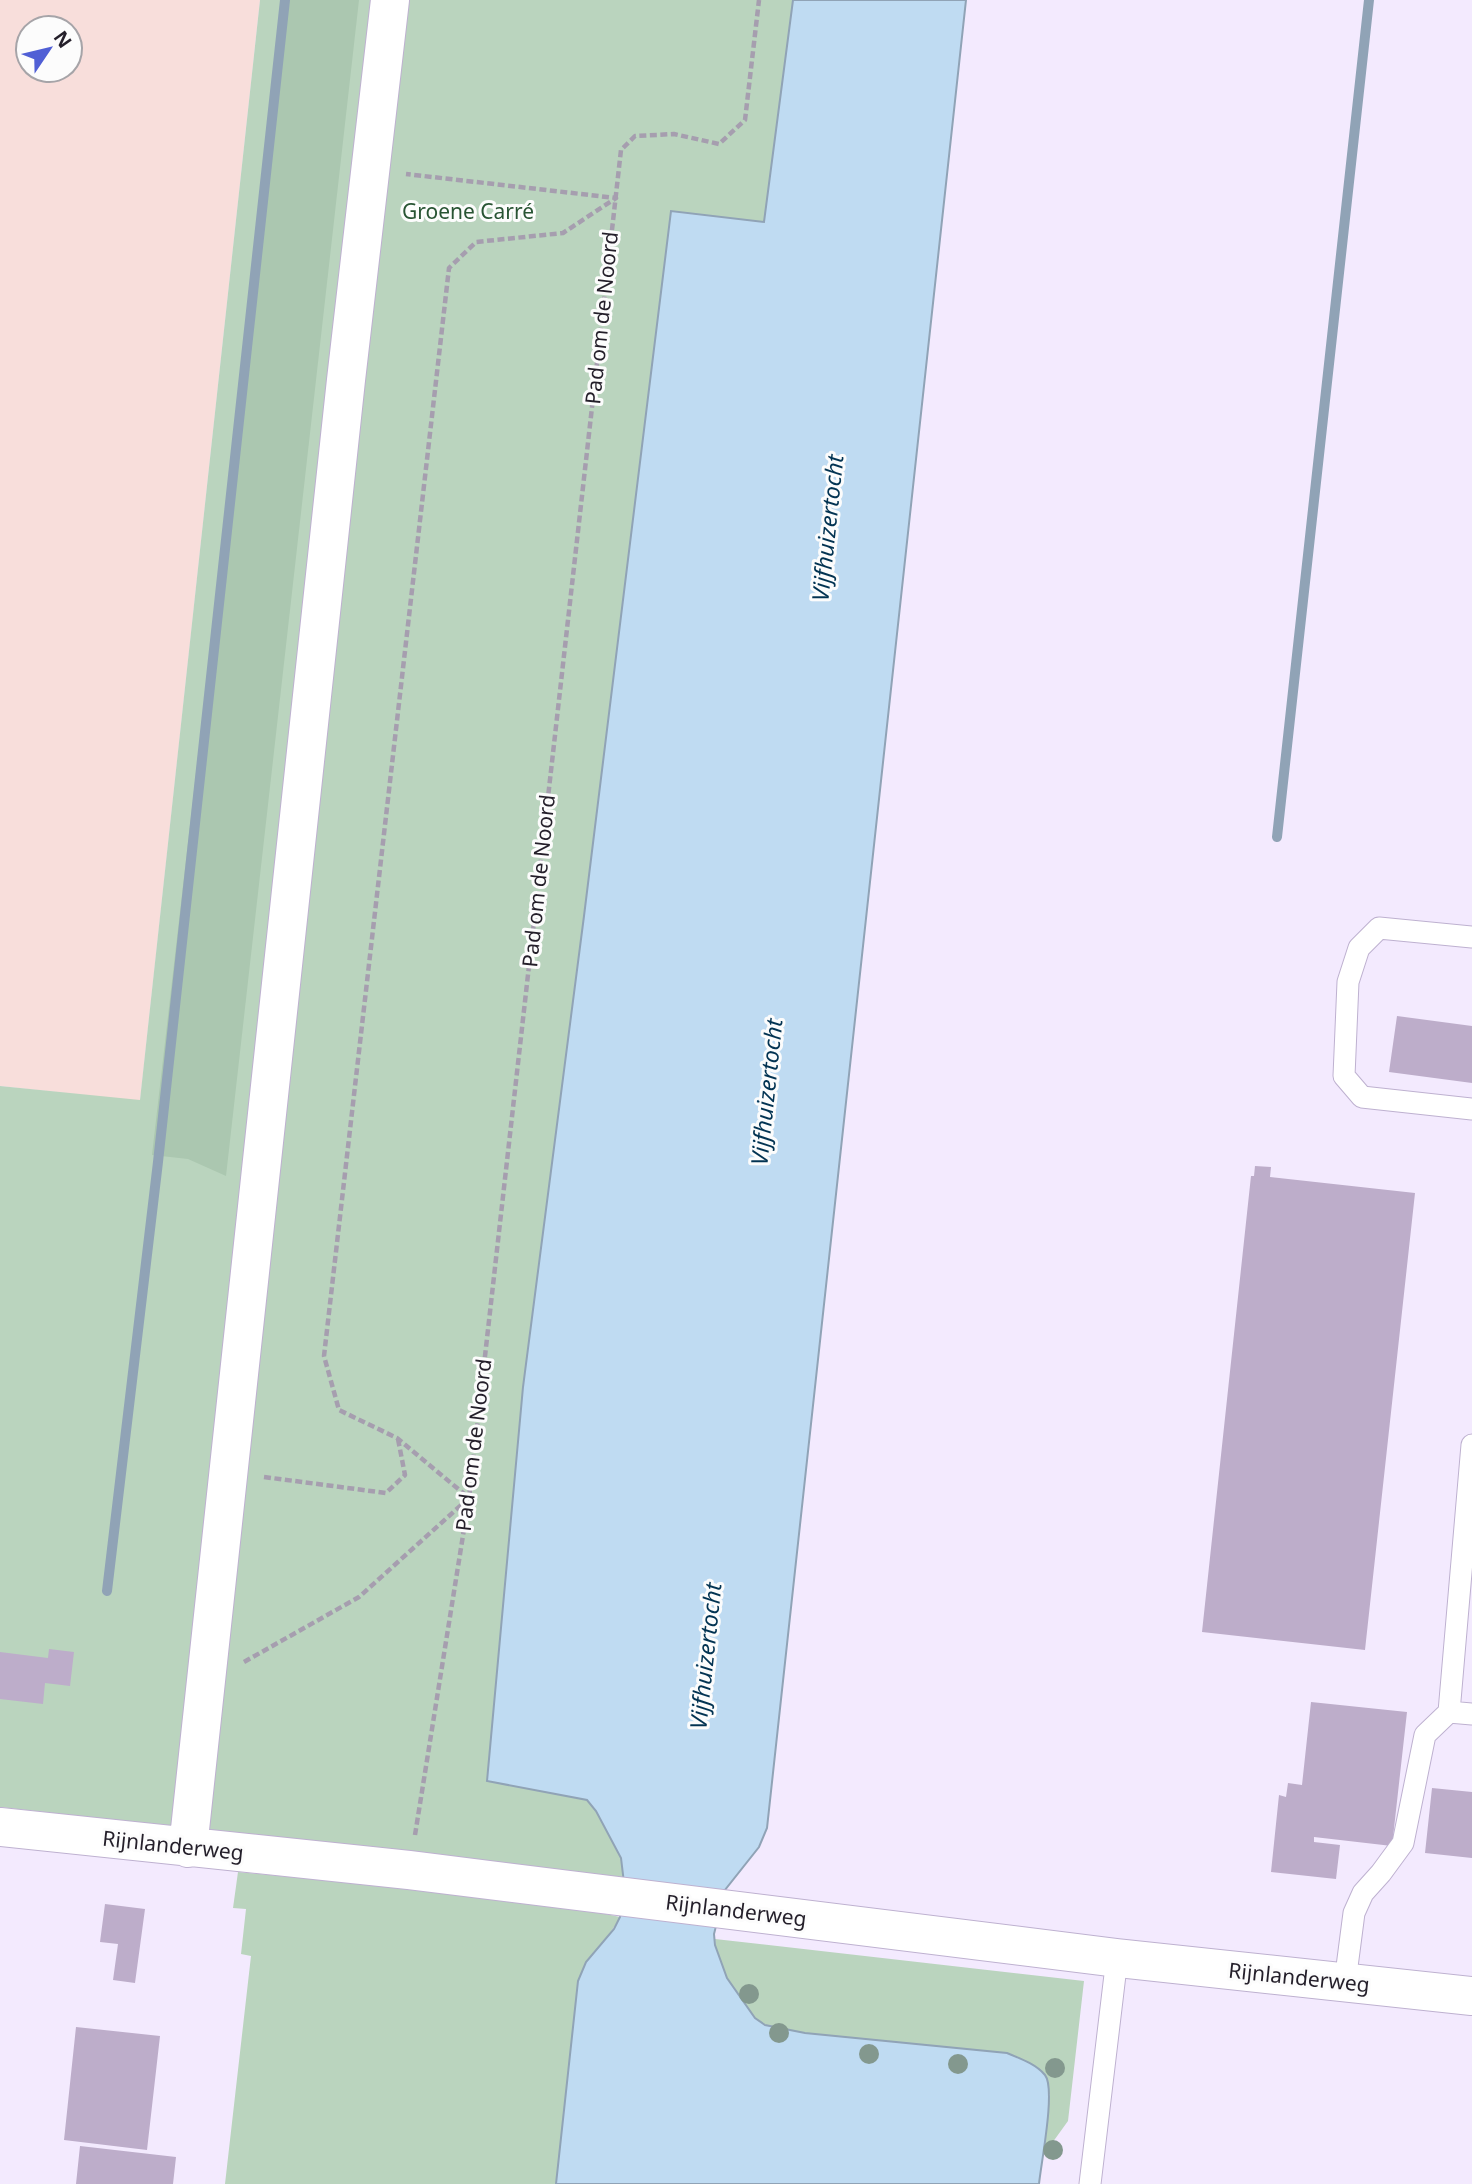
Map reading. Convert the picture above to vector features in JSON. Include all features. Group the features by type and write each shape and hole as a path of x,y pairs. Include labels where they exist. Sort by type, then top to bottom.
{"street":[{"path":"188,1848 390,0"},
{"name":"Rijnlanderweg","path":"0,1827 409,1870 1117,1958 1472,1996"}],"lane":[{"path":"1472,937 1379,928 1359,947 1348,982 1344,1076 1362,1097 1472,1109"},
{"path":"1345,1982 1354,1913 1363,1893 1402,1843 1425,1735 1449,1712 1472,1445"},
{"path":"1449,1712 1472,1714"},
{"path":"1090,2184 1117,1958"}],"path":[{"name":"Pad om de Noord","path":"409,1870 469,1499 621,150 635,136 674,134 719,144 745,120 759,0"},
{"path":"370,170 616,198"},
{"path":"205,1684 359,1597 469,1499 397,1438 339,1410 324,1356 449,268 476,242 563,233 616,198"},
{"path":"228,1472 386,1493 405,1475 397,1438"}],"shaded area":[{"path":"0,0 260,0 140,1101 0,1086"}],"green space":[{"name":"Groene Carré","path":"260,0 801,0 593,1800 622,1843 623,1878 0,1807 0,1086 140,1100"},
{"path":"285,0 359,0 226,1176 188,1159 152,1155"},
{"path":"238,1872 405,1888 592,1911 620,1917 578,1981 556,2184 225,2184 251,1956 241,1954 246,1909 233,1908"},
{"path":"715,1939 1084,1981 1068,2121 1042,2157 1050,2094 762,2023 746,2008 731,1986 720,1961"}],"water":[{"name":"Vijfhuizertocht","path":"793,0 966,0 767,1828 759,1847 725,1890 714,1934 715,1945 727,1978 755,2018 765,2025 805,2033 1007,2053 1037,2068 1045,2075 1049,2095 1039,2184 556,2184 578,1981 586,1962 614,1929 620,1917 624,1883 621,1858 596,1811 587,1800 487,1781 523,1387 671,211 764,222"}],"building":[{"path":"1397,1016 1472,1026 1472,1083 1389,1072"},
{"path":"1255,1166 1271,1167 1270,1177 1415,1193 1365,1650 1202,1632 1251,1176 1254,1176"},
{"path":"49,1649 74,1652 70,1686 45,1683 43,1704 0,1699 0,1652 48,1658"},
{"path":"1311,1702 1407,1712 1392,1846 1314,1837 1314,1842 1340,1845 1336,1879 1271,1872 1279,1795 1286,1797 1288,1783 1302,1785"},
{"path":"1432,1788 1472,1792 1472,1858 1425,1853"},
{"path":"105,1904 145,1909 135,1983 113,1980 118,1944 100,1942"},
{"path":"76,2027 160,2036 147,2150 64,2140"},
{"path":"80,2146 176,2157 173,2184 76,2184"}],"waterway":[{"path":"107,1591 158,1162 285,0"},
{"path":"1277,837 1369,0"}]}
